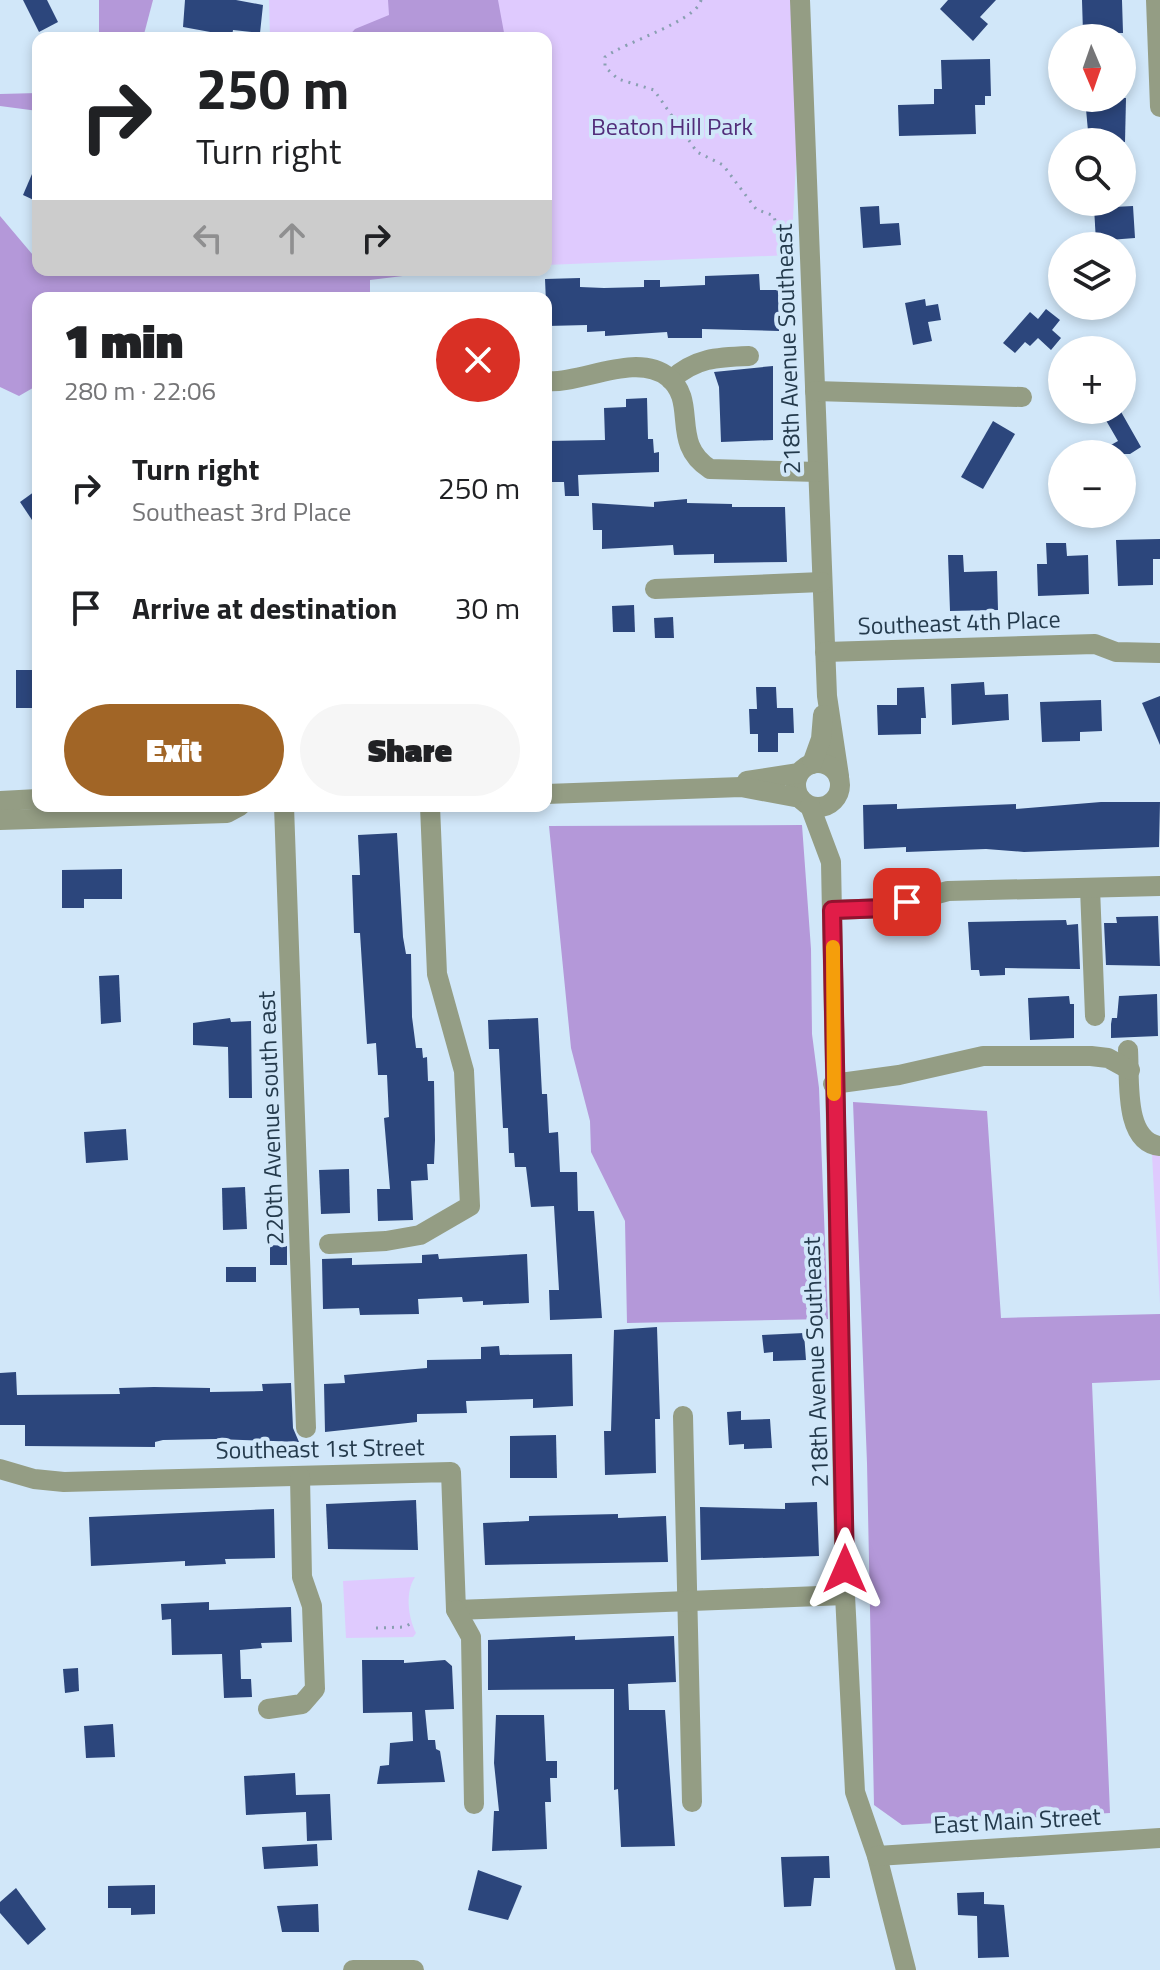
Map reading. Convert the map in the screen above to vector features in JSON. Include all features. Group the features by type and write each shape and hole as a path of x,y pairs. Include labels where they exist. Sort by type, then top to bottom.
{"street":[{"name":"218th Avenue Southeast","path":"800,0 827,696 839,776"},
{"path":"1156,0 1160,107"},
{"path":"671,380 688,365 710,358 749,356"},
{"path":"553,382 595,371 650,369 671,380 682,397 688,445 704,465 728,472 818,472"},
{"path":"815,391 1022,397"},
{"path":"655,589 822,582"},
{"name":"Southeast 4th Place","path":"825,652 1095,644 1116,652 1160,653"},
{"name":"218th Avenue Southeast","path":"805,769 821,739 822,704 827,696"},
{"path":"552,794 741,787 822,807 837,798 839,776 829,767 805,769 747,781 741,787"},
{"path":"805,769 796,782 805,802"},
{"name":"218th Avenue Southeast","path":"831,862 836,855 837,798"},
{"path":"0,801 32,799"},
{"name":"218th Avenue Southeast","path":"805,802 831,862 833,1084 844,1403 845,1595 855,1792 877,1856 906,1970"},
{"path":"0,820 229,812"},
{"name":"220th Avenue south east","path":"284,812 306,1428"},
{"path":"329,1244 386,1241 420,1235 470,1206 464,1071 437,974 430,812"},
{"path":"832,910 886,908 948,891 1160,886"},
{"path":"1090,888 1095,1016"},
{"path":"833,1084 899,1075 983,1056 1091,1056 1129,1060 1139,1135 1143,1141 1160,1146"},
{"path":"683,1416 690,1601 692,1802"},
{"name":"Southeast 1st Street","path":"0,1469 34,1479 64,1482 451,1472 456,1610"},
{"path":"268,1709 302,1704 315,1689 312,1606 302,1577 300,1477"},
{"path":"474,1804 471,1637 456,1610 845,1595"},
{"name":"East Main Street","path":"877,1856 1160,1838"},
{"path":"353,1970 414,1970"}],"path":[{"path":"701,0 700,6 687,16 605,57 605,67 618,79 654,90 697,152 723,165 756,209 774,216 783,258"},
{"path":"376,1628 404,1627 414,1622"}],"green space":[{"name":"Beaton Hill Park","path":"269,0 793,0 798,126 791,255 552,265 552,32 270,32"},
{"path":"1160,1152 1160,1304 1152,1154"},
{"path":"415,1577 409,1597 411,1620 416,1633 413,1637 346,1638 343,1581"}],"shaded area":[{"path":"99,0 153,0 145,32 99,32"},
{"path":"388,0 498,0 504,32 352,32 389,15"},
{"path":"32,93 32,110 0,106 0,94"},
{"path":"0,216 32,254 32,276 403,276 370,280 370,292 32,292 32,388 19,396 0,387"},
{"path":"802,825 811,949 812,1034 819,1088 828,1319 627,1323 625,1221 591,1152 590,1121 571,1048 549,826"},
{"path":"853,1102 987,1111 1001,1318 1160,1314 1160,1380 1092,1383 1110,1813 902,1825 874,1805 867,1463"}],"building":[{"path":"23,0 47,0 58,22 39,32"},
{"path":"185,0 236,0 263,5 260,32 210,32 183,27"},
{"path":"948,0 996,0 980,17 988,24 973,41 940,9"},
{"path":"1082,0 1122,0 1123,24 1083,24"},
{"path":"990,59 991,96 985,96 985,105 975,105 976,134 899,136 898,105 934,104 934,89 942,89 941,60"},
{"path":"1086,112 1126,112 1125,128 1088,128"},
{"path":"32,174 32,199 23,195"},
{"path":"879,206 880,224 899,223 901,245 863,248 860,207"},
{"path":"1094,216 1134,216 1135,232 1095,232"},
{"path":"759,274 760,290 778,290 779,331 702,329 702,338 668,338 667,332 605,336 605,331 587,332 587,325 552,326 552,292 546,292 545,279 580,278 580,287 604,288 644,287 644,280 660,280 660,287 705,285 705,276"},
{"path":"925,299 926,306 938,304 941,320 928,322 932,341 913,345 905,303"},
{"path":"1046,309 1048,320 1060,320 1052,330 1059,336 1048,336 1048,347 1038,338 1030,346 1025,342 1015,353 1003,343 1030,312 1038,319"},
{"path":"773,366 773,440 721,442 719,387 714,372"},
{"path":"647,398 648,439 653,439 654,453 659,452 659,472 578,475 579,496 565,496 564,482 552,482 552,441 605,440 604,408 626,407 626,399"},
{"path":"993,421 1015,434 983,489 961,477"},
{"path":"1108,424 1128,424 1141,447 1136,450 1136,440 1117,440"},
{"path":"32,493 32,520 20,502"},
{"path":"687,499 687,503 732,504 732,507 785,507 787,562 714,563 714,554 674,555 673,545 602,549 602,530 593,530 592,503 654,507 654,502"},
{"path":"1160,539 1160,559 1153,559 1153,585 1118,586 1116,540"},
{"path":"1046,543 1066,543 1067,556 1088,555 1089,594 1038,596 1037,564 1047,564"},
{"path":"948,555 963,555 964,572 997,571 998,610 950,611"},
{"path":"634,605 635,632 613,632 612,606"},
{"path":"673,617 674,638 655,638 654,618"},
{"path":"16,670 32,670 32,708 16,708"},
{"path":"984,682 985,695 1008,694 1009,720 952,725 951,684"},
{"path":"756,687 776,687 777,708 793,708 794,733 778,733 778,752 758,752 758,734 750,734 749,709 757,709"},
{"path":"924,687 926,718 921,718 921,734 878,735 877,705 897,705 897,688"},
{"path":"1160,696 1160,745 1142,703"},
{"path":"1101,700 1102,731 1080,732 1080,741 1042,742 1040,702"},
{"path":"1101,802 1160,802 1159,847 1024,852 986,849 906,852 906,847 864,849 863,805 897,804 897,809 1016,804 1016,809"},
{"path":"397,833 403,937 406,954 411,954 416,1048 422,1048 423,1058 427,1057 428,1081 434,1081 434,1164 427,1164 428,1180 411,1181 413,1220 378,1221 377,1189 390,1189 384,1118 389,1117 387,1075 378,1075 376,1043 367,1044 360,933 354,933 352,875 360,875 358,835"},
{"path":"122,869 122,899 84,899 84,908 62,908 62,870"},
{"path":"1158,916 1160,966 1106,965 1104,923 1117,923 1116,917"},
{"path":"1066,920 1067,925 1078,924 1080,969 1005,968 1005,975 980,976 979,970 971,970 968,922"},
{"path":"119,975 121,1022 101,1024 99,976"},
{"path":"1157,994 1158,1036 1111,1038 1112,1018 1117,1018 1119,996"},
{"path":"1069,996 1070,1004 1074,1004 1074,1038 1030,1040 1028,998"},
{"path":"230,1018 231,1022 251,1021 252,1098 229,1098 228,1047 193,1045 193,1023"},
{"path":"538,1018 542,1094 547,1094 549,1133 558,1132 560,1172 577,1172 578,1211 594,1211 602,1318 550,1320 549,1290 559,1290 554,1206 531,1207 526,1167 515,1167 514,1153 509,1153 508,1128 503,1128 499,1049 489,1049 488,1020"},
{"path":"126,1129 128,1160 86,1163 84,1132"},
{"path":"349,1169 350,1213 321,1214 319,1170"},
{"path":"245,1187 247,1229 223,1230 222,1188"},
{"path":"270,1245 287,1246 287,1265 270,1265"},
{"path":"438,1254 439,1259 527,1254 529,1303 483,1305 483,1301 463,1302 462,1297 418,1299 419,1314 360,1315 359,1308 323,1309 322,1259 352,1258 352,1265 422,1263 422,1255"},
{"path":"226,1267 256,1267 256,1282 226,1282"},
{"path":"657,1327 660,1419 655,1419 656,1473 605,1475 604,1431 611,1431 614,1330"},
{"path":"804,1333 806,1360 773,1361 773,1352 764,1353 762,1335"},
{"path":"499,1346 500,1355 572,1354 573,1406 533,1408 533,1399 466,1401 467,1413 417,1414 417,1422 325,1432 324,1384 345,1383 344,1375 427,1368 427,1360 481,1359 481,1347"},
{"path":"16,1372 17,1395 120,1394 119,1388 154,1387 210,1388 210,1392 263,1391 262,1384 291,1383 293,1428 299,1442 216,1439 163,1440 155,1442 155,1447 25,1446 25,1425 0,1425 0,1373"},
{"path":"741,1411 741,1420 770,1419 772,1448 744,1449 744,1444 729,1445 727,1412"},
{"path":"556,1435 557,1478 510,1478 510,1436"},
{"path":"416,1500 418,1550 328,1549 326,1504"},
{"path":"817,1502 819,1556 701,1560 700,1507 785,1509 785,1503"},
{"path":"274,1509 275,1558 225,1559 226,1564 185,1566 185,1561 91,1566 89,1517"},
{"path":"618,1514 618,1518 666,1516 668,1562 485,1565 483,1523 529,1521 529,1516"},
{"path":"209,1602 209,1610 291,1607 292,1642 261,1643 262,1648 240,1650 241,1679 251,1679 252,1697 224,1698 222,1654 172,1655 171,1619 162,1620 161,1604"},
{"path":"575,1636 575,1640 674,1636 676,1682 628,1684 629,1710 665,1710 675,1846 621,1847 618,1789 614,1790 614,1689 488,1690 488,1640"},
{"path":"362,1660 404,1660 404,1663 445,1660 452,1666 454,1709 425,1710 428,1740 435,1740 436,1749 440,1751 445,1782 377,1784 380,1766 389,1765 390,1743 413,1741 412,1712 363,1713"},
{"path":"78,1668 79,1691 65,1693 63,1669"},
{"path":"496,1715 544,1715 546,1761 557,1761 557,1778 550,1778 551,1802 545,1802 547,1849 492,1851 494,1811 499,1811 494,1763"},
{"path":"113,1724 115,1757 86,1758 84,1726"},
{"path":"295,1773 296,1795 330,1794 332,1840 307,1841 306,1812 246,1815 244,1776"},
{"path":"317,1844 318,1866 264,1869 262,1847"},
{"path":"829,1856 830,1878 814,1878 811,1906 784,1907 781,1857"},
{"path":"478,1870 522,1886 508,1920 468,1910"},
{"path":"155,1885 155,1914 131,1915 131,1908 108,1908 108,1886"},
{"path":"16,1888 46,1929 28,1945 0,1913 0,1902"},
{"path":"984,1892 984,1904 1004,1905 1009,1957 978,1958 977,1916 958,1915 957,1893"},
{"path":"318,1904 319,1932 282,1932 277,1906"}],"slow traffic":[{"path":"833,947 834,1094"}],"route":[{"path":"845,1569 844,1403 833,1084 832,910 886,908 907,902"}]}
